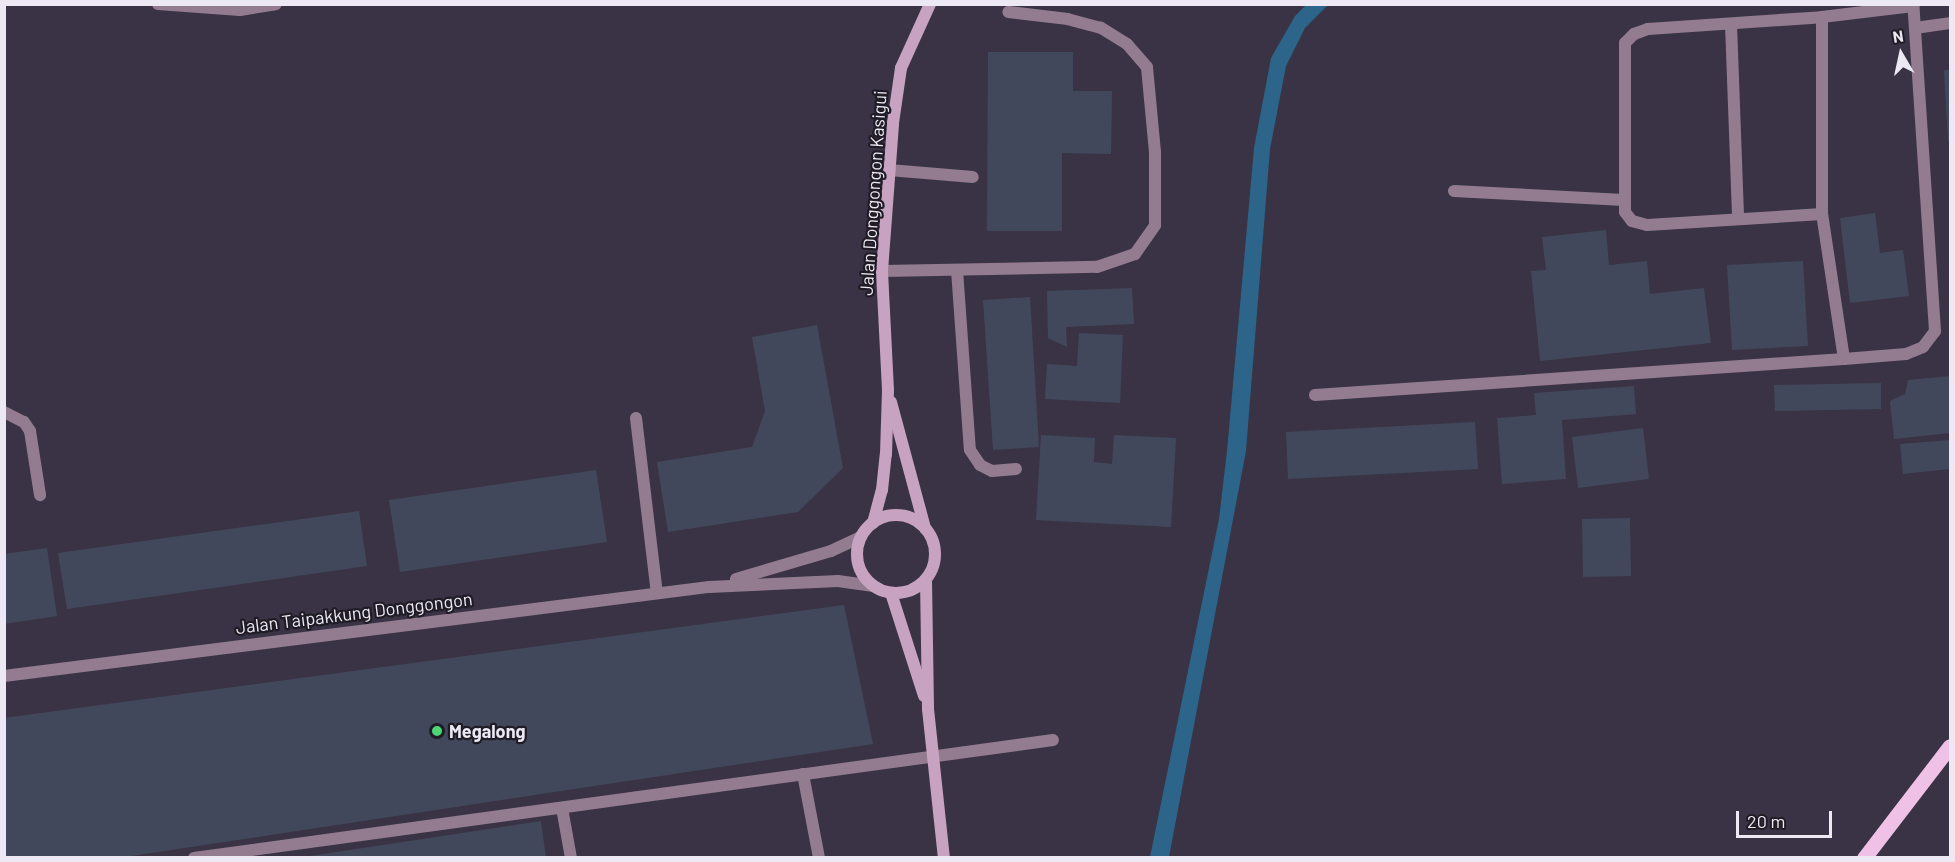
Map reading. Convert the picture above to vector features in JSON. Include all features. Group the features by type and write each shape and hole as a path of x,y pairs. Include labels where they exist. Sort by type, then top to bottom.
{"main road":[{"path":"1864,858 1950,746"}],"street":[{"path":"158,4 240,10 276,4"},
{"name":"Jalan Donggongon Kasigui","path":"888,390 882,272 889,170 901,68 930,4"},
{"path":"1315,395 1844,359 1906,354 1923,347 1935,331 1913,5 1822,18 1648,29 1634,34 1625,43 1624,200 1626,212 1632,221 1647,225 1822,214"},
{"path":"882,272 1097,267 1135,254 1155,225 1155,152 1147,67 1127,44 1101,28 1068,20 1008,12"},
{"path":"1822,18 1822,214 1844,359"},
{"path":"1915,28 1950,23"},
{"path":"1731,24 1738,219"},
{"path":"889,170 973,177"},
{"path":"1454,191 1624,200"},
{"path":"957,270 970,450 980,465 992,471 1016,469"},
{"path":"873,523 883,481 888,390"},
{"path":"888,390 925,528 931,537 935,560 926,580 928,709 944,858"},
{"path":"4,412 24,422 30,431 40,495"},
{"path":"636,418 657,593"},
{"path":"925,528 906,517 883,518 873,523 861,537 857,548 860,569 874,586 891,593 904,592 926,580"},
{"name":"Jalan Taipakkung Donggongon","path":"709,587 787,566 831,551 861,537"},
{"name":"Jalan Taipakkung Donggongon","path":"4,676 709,587 828,581 874,586"},
{"path":"891,593 928,709"},
{"path":"194,858 310,840 935,758 1053,740"},
{"path":"803,774 819,858"},
{"path":"562,808 571,858"}],"water":[{"path":"1306,5 1328,5 1305,28 1286,66 1270,149 1246,451 1169,857 1150,857 1219,519 1254,148 1271,58 1295,16"}],"building":[{"path":"988,52 1073,52 1073,91 1112,91 1111,154 1062,153 1062,231 987,231"},
{"path":"1944,70 1950,70 1950,141 1948,141"},
{"path":"1875,213 1880,253 1903,250 1909,296 1850,303 1840,218"},
{"path":"1606,230 1609,265 1647,261 1650,294 1704,288 1711,343 1540,361 1531,271 1546,270 1542,237"},
{"path":"1803,261 1808,346 1732,350 1727,265"},
{"path":"1132,288 1134,324 1066,327 1067,347 1048,338 1047,291"},
{"path":"1030,297 1039,447 993,450 983,300"},
{"path":"817,325 843,468 798,512 668,532 657,462 752,447 765,411 752,337"},
{"path":"1079,333 1123,335 1120,403 1045,399 1047,364 1077,366"},
{"path":"1950,376 1950,433 1894,439 1890,401 1905,394 1908,380"},
{"path":"1881,383 1881,409 1775,411 1774,385"},
{"path":"1634,386 1636,414 1562,420 1566,479 1502,484 1497,418 1536,415 1534,393"},
{"path":"1475,422 1478,469 1288,479 1286,432"},
{"path":"1643,428 1649,479 1578,488 1572,437"},
{"path":"1041,435 1095,438 1094,462 1112,464 1114,435 1176,438 1171,527 1036,520"},
{"path":"1950,440 1950,469 1903,474 1900,444"},
{"path":"596,470 607,542 400,572 389,500"},
{"path":"359,511 367,566 67,609 58,553"},
{"path":"1630,518 1631,576 1583,577 1582,519"},
{"path":"47,548 57,616 4,624 4,554"},
{"name":"Megalong","path":"844,605 873,744 118,858 4,858 4,718"},
{"path":"541,821 546,858 310,858 310,856"}],"place":[{"name":"Megalong","path":"437,731"}]}
